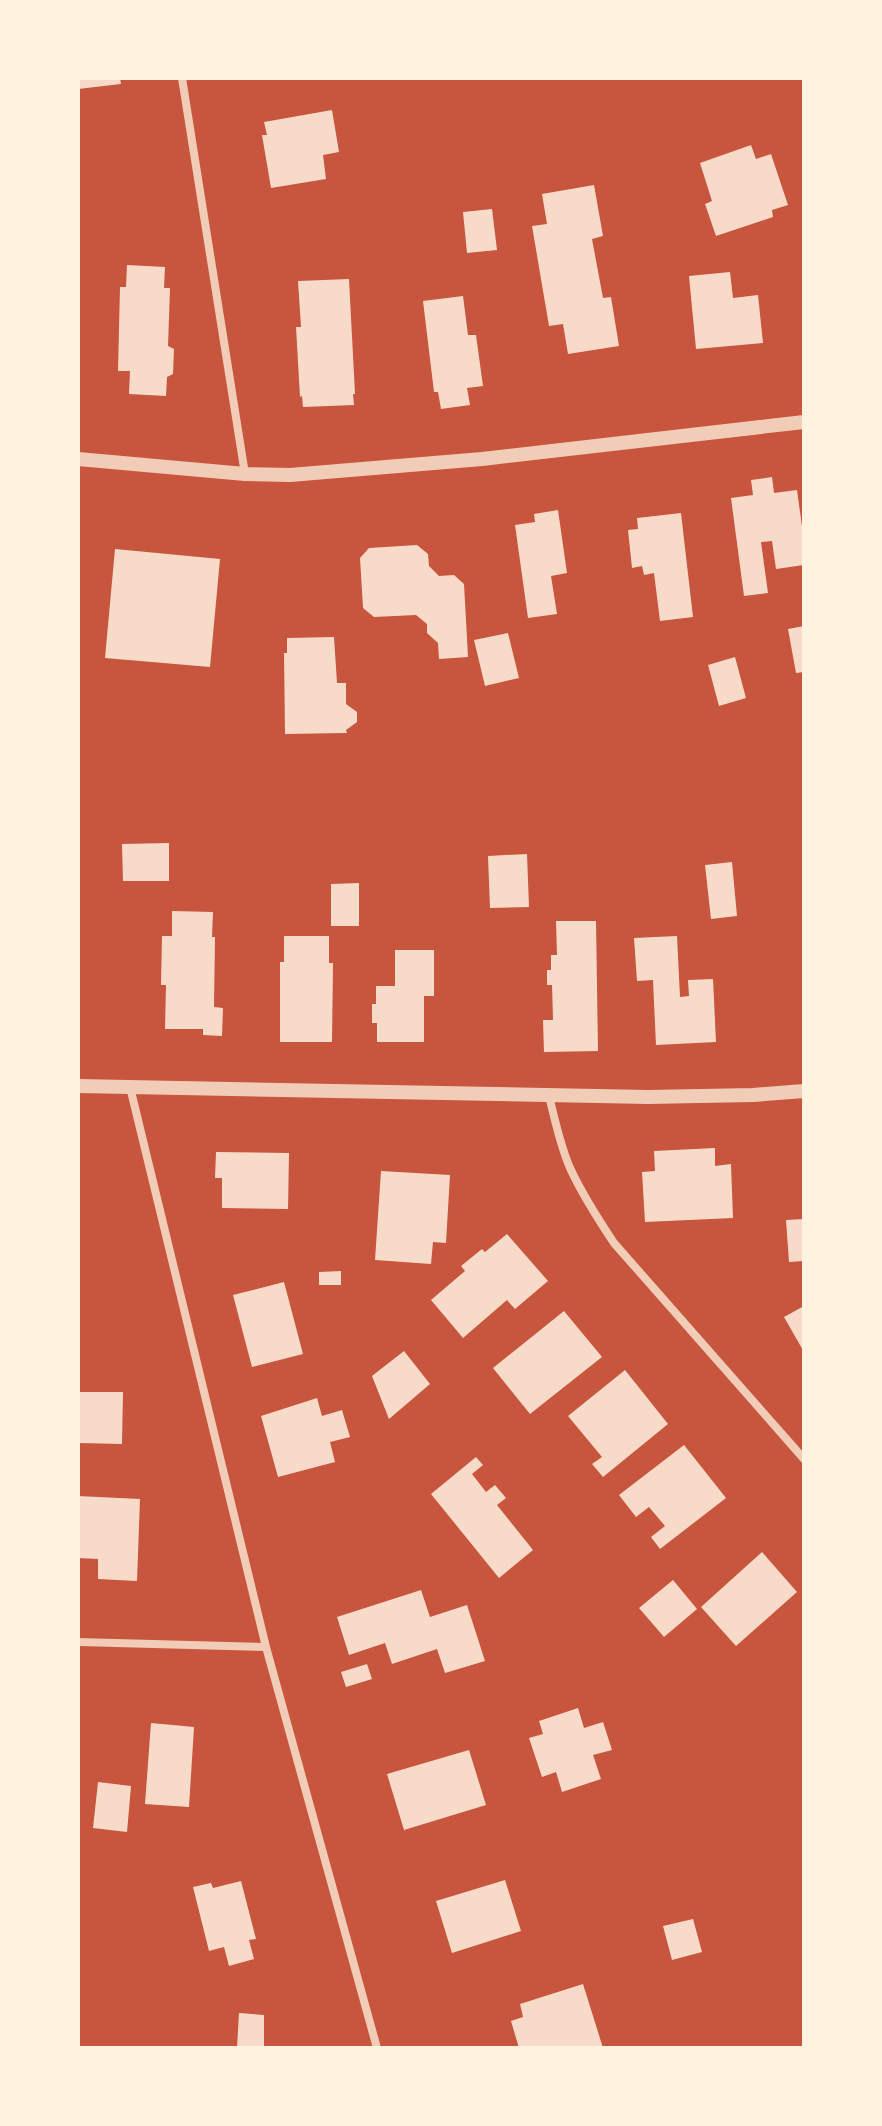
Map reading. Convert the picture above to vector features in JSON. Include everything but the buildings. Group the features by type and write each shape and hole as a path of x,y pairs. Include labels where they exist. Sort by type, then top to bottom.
{"street":[{"path":"182,78 245,474"},
{"path":"78,459 290,475 482,459 804,422"},
{"path":"78,1086 549,1096 700,1096 804,1091"},
{"path":"130,1087 266,1647 377,2048"},
{"path":"549,1096 570,1169 614,1243 804,1459"},
{"path":"78,1642 266,1647"}]}
